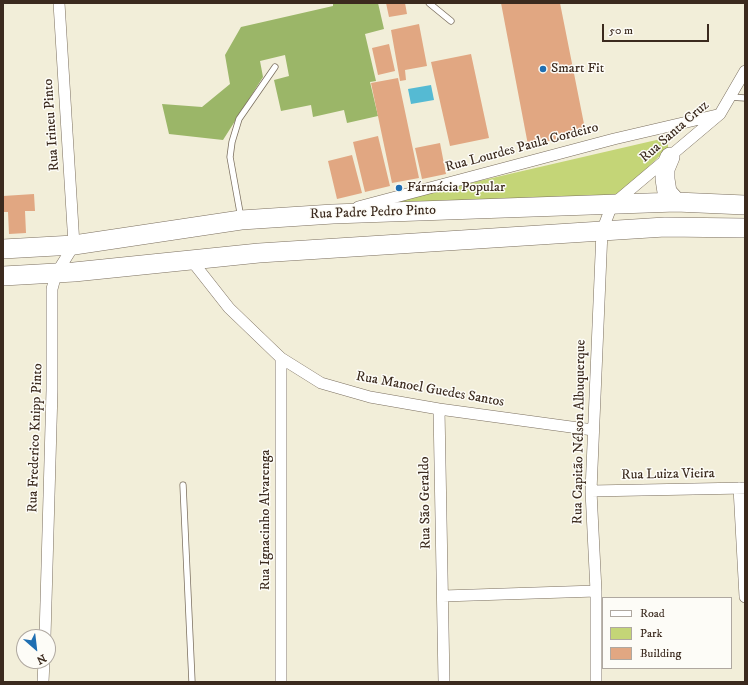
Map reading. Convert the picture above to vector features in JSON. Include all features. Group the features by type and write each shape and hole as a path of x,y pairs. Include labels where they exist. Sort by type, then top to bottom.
{"highway":[{"path":"670,157 665,169 664,179 667,192 676,202"},
{"name":"Rua Padre Pedro Pinto","path":"3,249 74,245 241,220 333,214 676,202 745,205"},
{"path":"3,276 56,274 260,253 665,227 745,228"}],"street":[{"name":"Rua Irineu Pinto","path":"59,3 74,245"},
{"name":"Rua Santa Cruz","path":"612,205 720,114 745,71"},
{"name":"Rua Lourdes Paula Cordeiro","path":"333,214 614,139 720,114"},
{"name":"Rua Capitão Nélson Albuquerque","path":"596,682 596,591 591,491 593,430 602,231 612,205"},
{"name":"Rua Frederico Knipp Pinto","path":"45,629 52,382 52,289 56,274 74,245"},
{"name":"Rua Manoel Guedes Santos","path":"192,261 229,308 281,358 321,383 370,396 439,409 593,430"},
{"name":"Rua Ignacinho Alvarenga","path":"281,358 281,682"},
{"name":"Rua São Geraldo","path":"439,409 444,682"},
{"path":"742,488 745,597"},
{"name":"Rua Luiza Vieira","path":"591,491 742,488"},
{"path":"443,596 596,591"},
{"path":"43,682 44,669"}],"lane":[{"path":"429,3 451,21"},
{"path":"241,220 230,157 232,142 239,119 275,67"},
{"path":"730,96 745,98"},
{"path":"183,485 192,682"}],"green space":[{"path":"333,3 378,3 384,29 365,34 376,81 370,82 378,116 347,123 344,110 313,117 311,105 281,111 274,80 289,76 285,55 260,61 263,77 223,140 169,134 162,104 202,107 230,84 225,55 241,27 333,6"},
{"path":"665,138 668,143 668,148 617,197 354,210"}],"water":[{"path":"431,85 434,100 411,104 408,89"}],"building":[{"path":"386,3 405,3 407,14 389,17"},
{"name":"Smart Fit","path":"501,3 560,3 586,134 528,145"},
{"path":"419,24 427,66 405,70 406,80 400,81 391,30"},
{"path":"389,44 395,71 378,75 372,48"},
{"path":"471,54 489,138 450,146 431,62"},
{"path":"398,78 419,178 392,183 371,83"},
{"path":"378,136 390,186 365,192 353,142"},
{"path":"440,143 446,174 422,179 415,148"},
{"path":"352,155 362,193 337,199 328,161"},
{"path":"34,194 35,211 25,211 26,233 9,234 8,212 3,212 3,196"}],"place":[{"name":"Smart Fit","path":"543,69"},
{"name":"Fármácia Popular","path":"399,188"}]}
